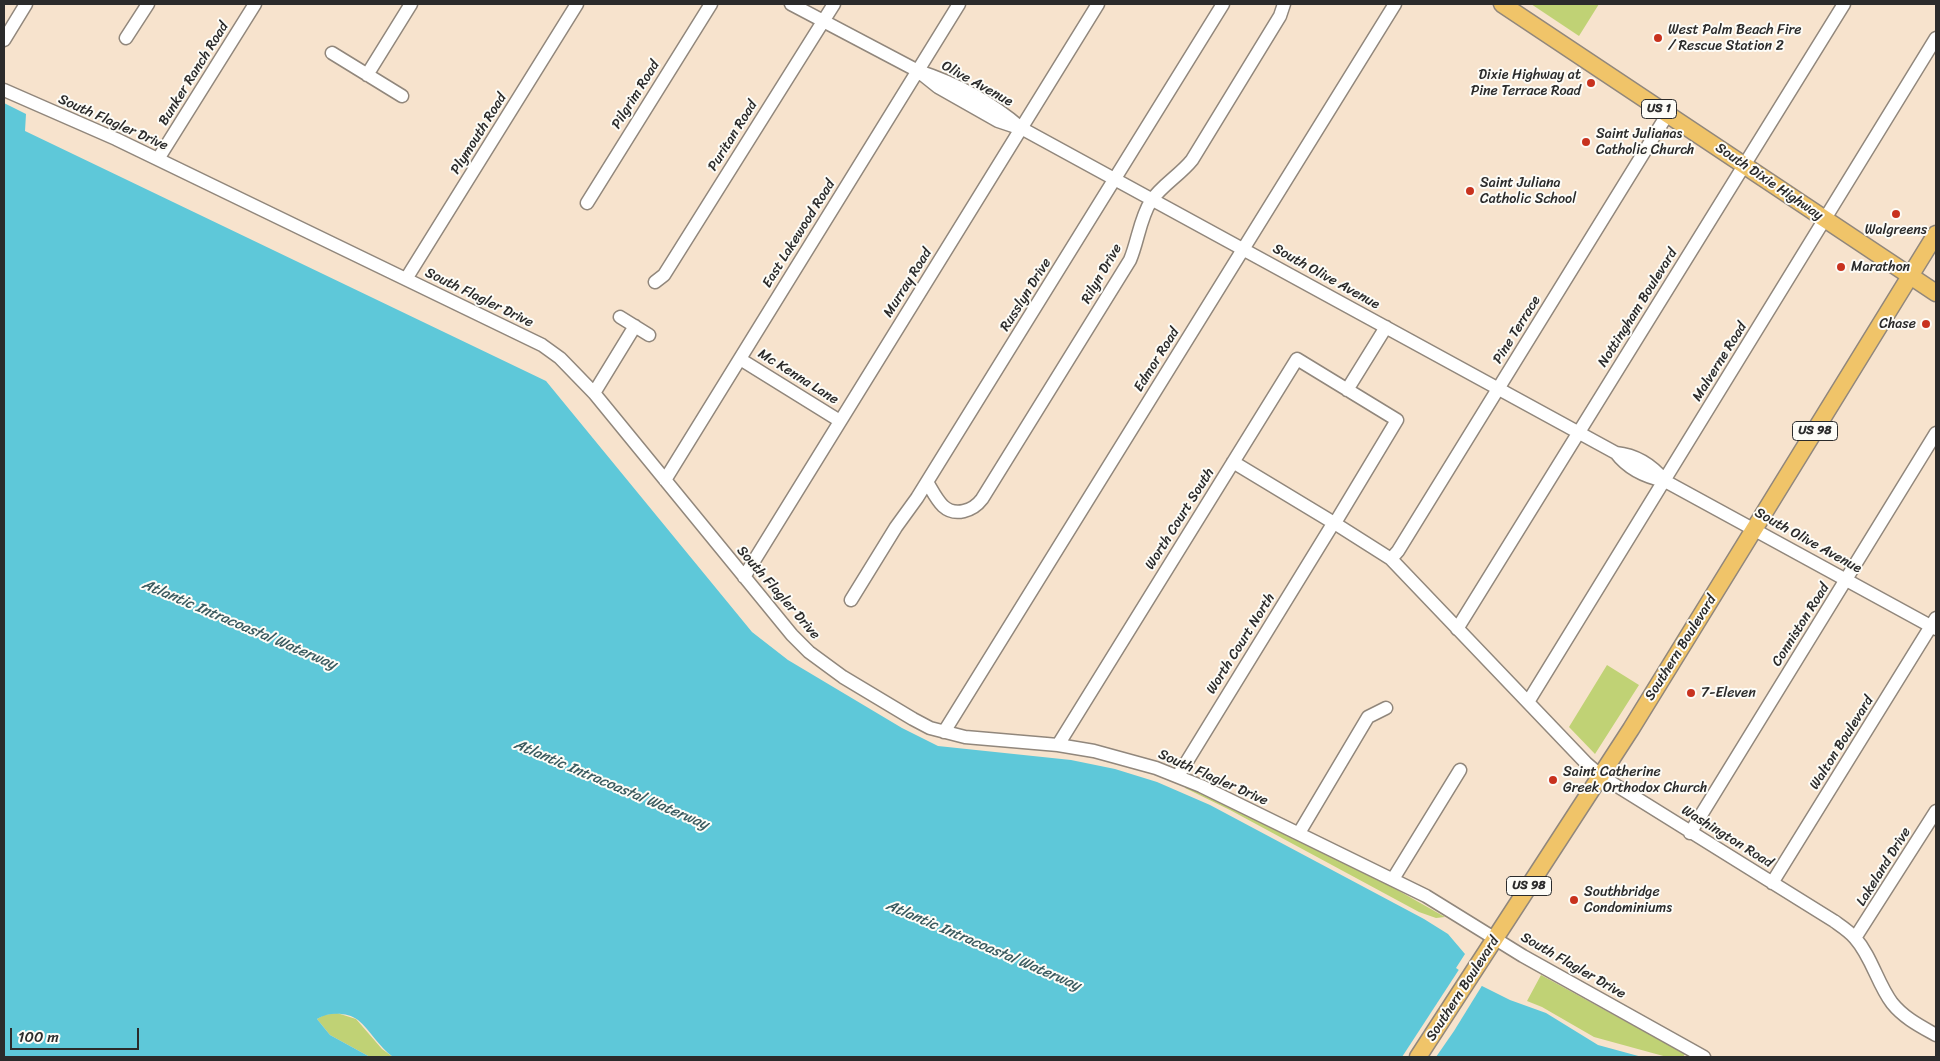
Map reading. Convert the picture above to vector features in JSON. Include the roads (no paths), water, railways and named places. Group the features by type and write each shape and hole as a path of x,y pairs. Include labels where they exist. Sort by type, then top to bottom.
{"main road":[{"name":"South Dixie Highway","path":"1502,4 1936,293"},
{"name":"Southern Boulevard","path":"1418,1057 1601,776 1936,234"}],"street":[{"path":"4,40 26,4"},
{"path":"126,38 148,4"},
{"name":"Bunker Ranch Road","path":"158,159 255,4"},
{"path":"367,74 411,4"},
{"name":"Plymouth Road","path":"406,279 577,4"},
{"name":"Pilgrim Road","path":"587,203 711,4"},
{"name":"Olive Avenue","path":"791,4 918,71 938,87 998,121 1021,128"},
{"name":"Puritan Road","path":"655,282 664,275 834,4"},
{"name":"East Lakewood Road","path":"664,480 959,4"},
{"name":"Murray Road","path":"744,577 1098,4"},
{"name":"Russlyn Drive","path":"851,600 896,527 928,482 1223,4"},
{"name":"Rilyn Drive","path":"928,482 936,497 948,510 967,511 982,499 1130,260 1146,210 1152,200 1192,160 1280,16 1284,4"},
{"name":"Edmor Road","path":"944,732 1395,4"},
{"name":"Nottingham Boulevard","path":"1457,629 1844,4"},
{"name":"Malverne Road","path":"1528,702 1936,38"},
{"path":"332,53 402,96"},
{"name":"South Flagler Drive","path":"4,90 158,159 542,345 560,358 594,393 792,635 828,667 912,719 944,732 964,737 1058,745 1125,759 1178,776 1426,896 1496,939 1704,1057"},
{"name":"Pine Terrace","path":"1391,559 1398,551 1667,114"},
{"name":"South Olive Avenue","path":"1021,128 1578,434 1616,453 1630,455 1656,469 1665,480 1846,580 1935,624"},
{"path":"620,317 649,335"},
{"path":"594,393 635,326"},
{"path":"1347,390 1386,327"},
{"name":"Mc Kenna Lane","path":"740,359 840,421"},
{"name":"Worth Court South","path":"1058,745 1297,359 1347,390"},
{"name":"Worth Court North","path":"1178,776 1397,420 1347,390"},
{"name":"Conniston Road","path":"1690,833 1936,434"},
{"name":"Washington Road","path":"1233,462 1391,559 1586,763 1601,776 1834,921 1856,938 1883,989 1893,1003 1913,1022 1936,1035"},
{"name":"Walton Boulevard","path":"1772,883 1935,624"},
{"path":"1299,833 1368,718 1386,708"},
{"path":"1393,879 1460,770"},
{"name":"Lakeland Drive","path":"1856,938 1936,811"}],"water":[{"name":"Atlantic Intracoastal Waterway","path":"4,103 26,114 25,131 546,381 752,632 788,660 902,728 938,746 1071,760 1115,769 1157,782 1210,805 1424,919 1448,934 1465,954 1456,968 1482,986 1510,1000 1546,1013 1598,1045 1642,1057 393,1057 383,1049 358,1020 348,1015 338,1014 326,1015 317,1019 330,1035 370,1057 4,1057"}],"place":[{"name":"West Palm Beach Fire / Rescue Station 2","path":"1658,38"},
{"name":"Dixie Highway at Pine Terrace Road","path":"1591,83"},
{"name":"Saint Julianas Catholic Church","path":"1586,142"},
{"name":"Saint Juliana Catholic School","path":"1470,191"},
{"name":"Walgreens","path":"1896,214"},
{"name":"Marathon","path":"1841,267"},
{"name":"Chase","path":"1926,324"},
{"name":"7-Eleven","path":"1691,693"},
{"name":"Saint Catherine Greek Orthodox Church","path":"1553,780"},
{"name":"Southbridge Condominiums","path":"1574,900"}]}
